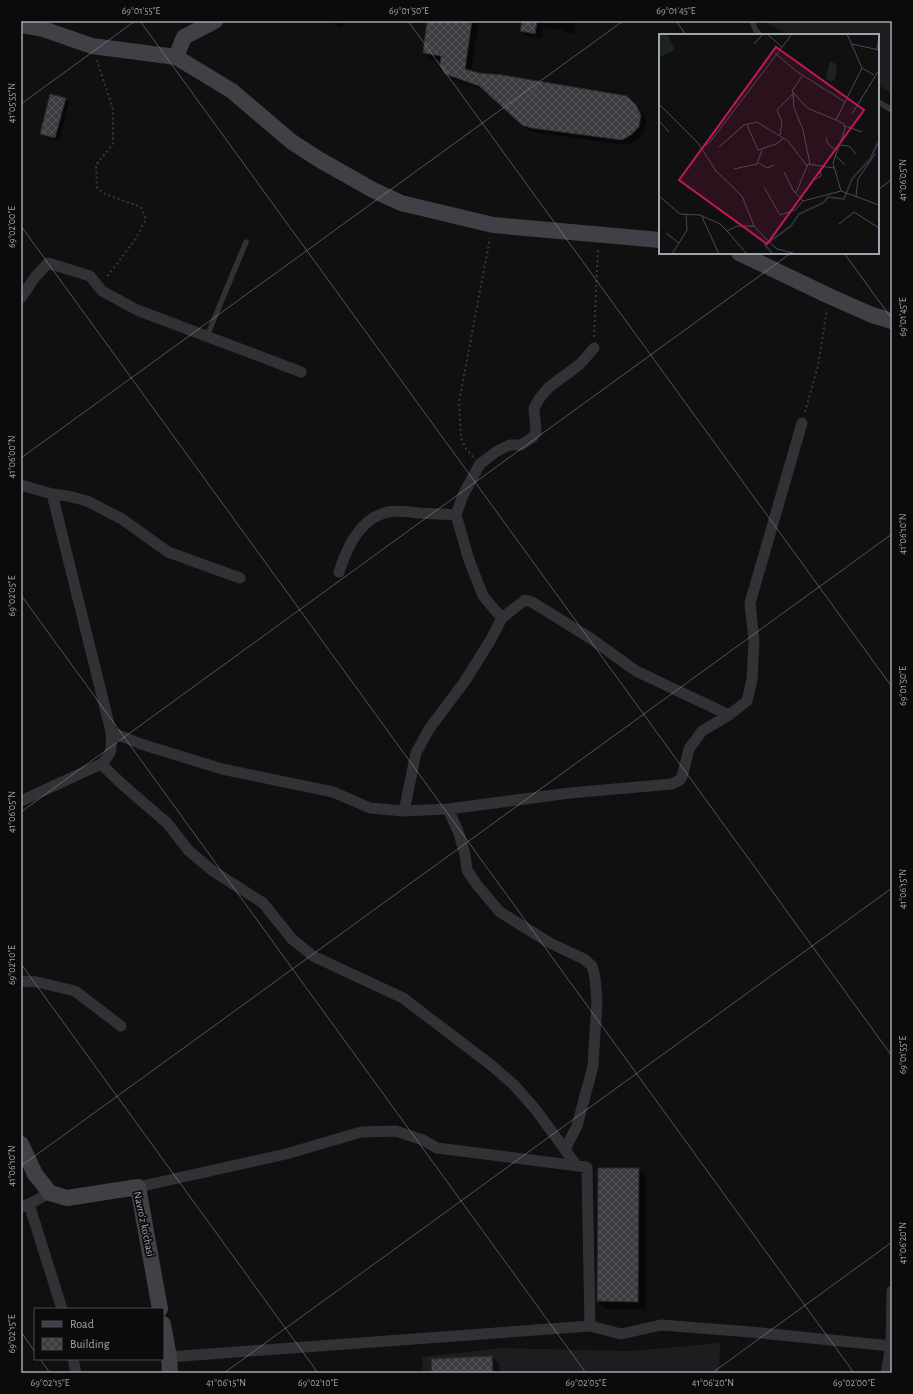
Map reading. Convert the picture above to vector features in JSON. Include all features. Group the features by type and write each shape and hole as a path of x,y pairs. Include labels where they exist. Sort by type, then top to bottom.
{"main road":[{"path":"176,57 184,38 215,21"},
{"path":"21,25 43,29 92,46 176,57 232,91 292,142 320,160 373,190 401,203 493,225 598,236 659,240"},
{"path":"741,254 829,296 872,315 892,321"},
{"path":"21,1144 35,1174 50,1193"},
{"name":"Navro'z ko'chasi","path":"50,1193 67,1198 138,1187 160,1308"},
{"path":"164,1330 170,1373"}],"street":[{"path":"21,298 35,277 48,263 90,276 102,290 137,310 301,372"},
{"path":"502,618 483,596 469,560 456,515 463,495 480,464 497,451 510,446 521,445 533,437 536,432 534,408 539,399 548,388 580,364 594,348"},
{"path":"111,732 141,744 222,769 334,792 370,808 404,811 448,809 570,792 672,784 680,780 682,777 689,749 702,731 729,715 747,701 752,680 754,641 750,603 802,423"},
{"path":"21,485 52,494 87,501 122,519 168,552 240,578"},
{"path":"21,801 101,764 108,757 112,748 111,732 52,494"},
{"path":"339,572 344,558 358,532 366,523 376,517 387,512 398,511 456,515"},
{"path":"404,811 416,753 429,729 465,681 490,641 502,618 525,600 532,602 590,638 636,671 729,715"},
{"path":"101,764 167,823 188,852 213,871 263,903 292,939 313,956 403,998 491,1065 514,1085 536,1110 577,1166"},
{"path":"448,809 465,854 467,870 477,885 500,912 550,943 584,959 592,966 595,978 597,1000 594,1066 577,1126 565,1149"},
{"path":"21,981 37,982 75,991 121,1026"},
{"path":"138,1187 286,1154 361,1132 396,1130 423,1140 437,1148 584,1166 587,1168 590,1326"},
{"path":"50,1193 25,1205 61,1308"},
{"path":"886,1373 891,1346 892,1291"},
{"path":"169,1357 590,1326 621,1334 661,1325 751,1332 891,1346"},
{"path":"73,1360 76,1373"}],"lane":[{"path":"752,21 755,29 759,34"},
{"path":"879,103 892,110"},
{"path":"207,336 246,242"}],"path":[{"path":"92,46 113,109 113,144 96,165 97,188 105,194 141,208 146,219 135,240 100,287"},
{"path":"480,464 466,450 461,438 458,402 493,225"},
{"path":"594,348 598,236"},
{"path":"802,423 818,366 829,296"}],"shaded area":[{"path":"764,21 892,21 892,93 879,86 879,34 787,34"},
{"path":"720,1343 719,1373 423,1373 422,1357 501,1348 631,1351"}],"building":[{"path":"427,21 472,21 465,69 479,73 502,75 627,96 636,105 641,115 639,127 631,135 622,140 531,128 522,125 479,86 445,74 440,65 441,56 423,53"},
{"path":"522,21 537,21 535,34 520,31"},
{"path":"50,94 66,98 55,138 40,134"},
{"path":"598,1168 639,1168 638,1302 597,1301"},
{"path":"492,1356 493,1373 432,1373 431,1359"}]}
